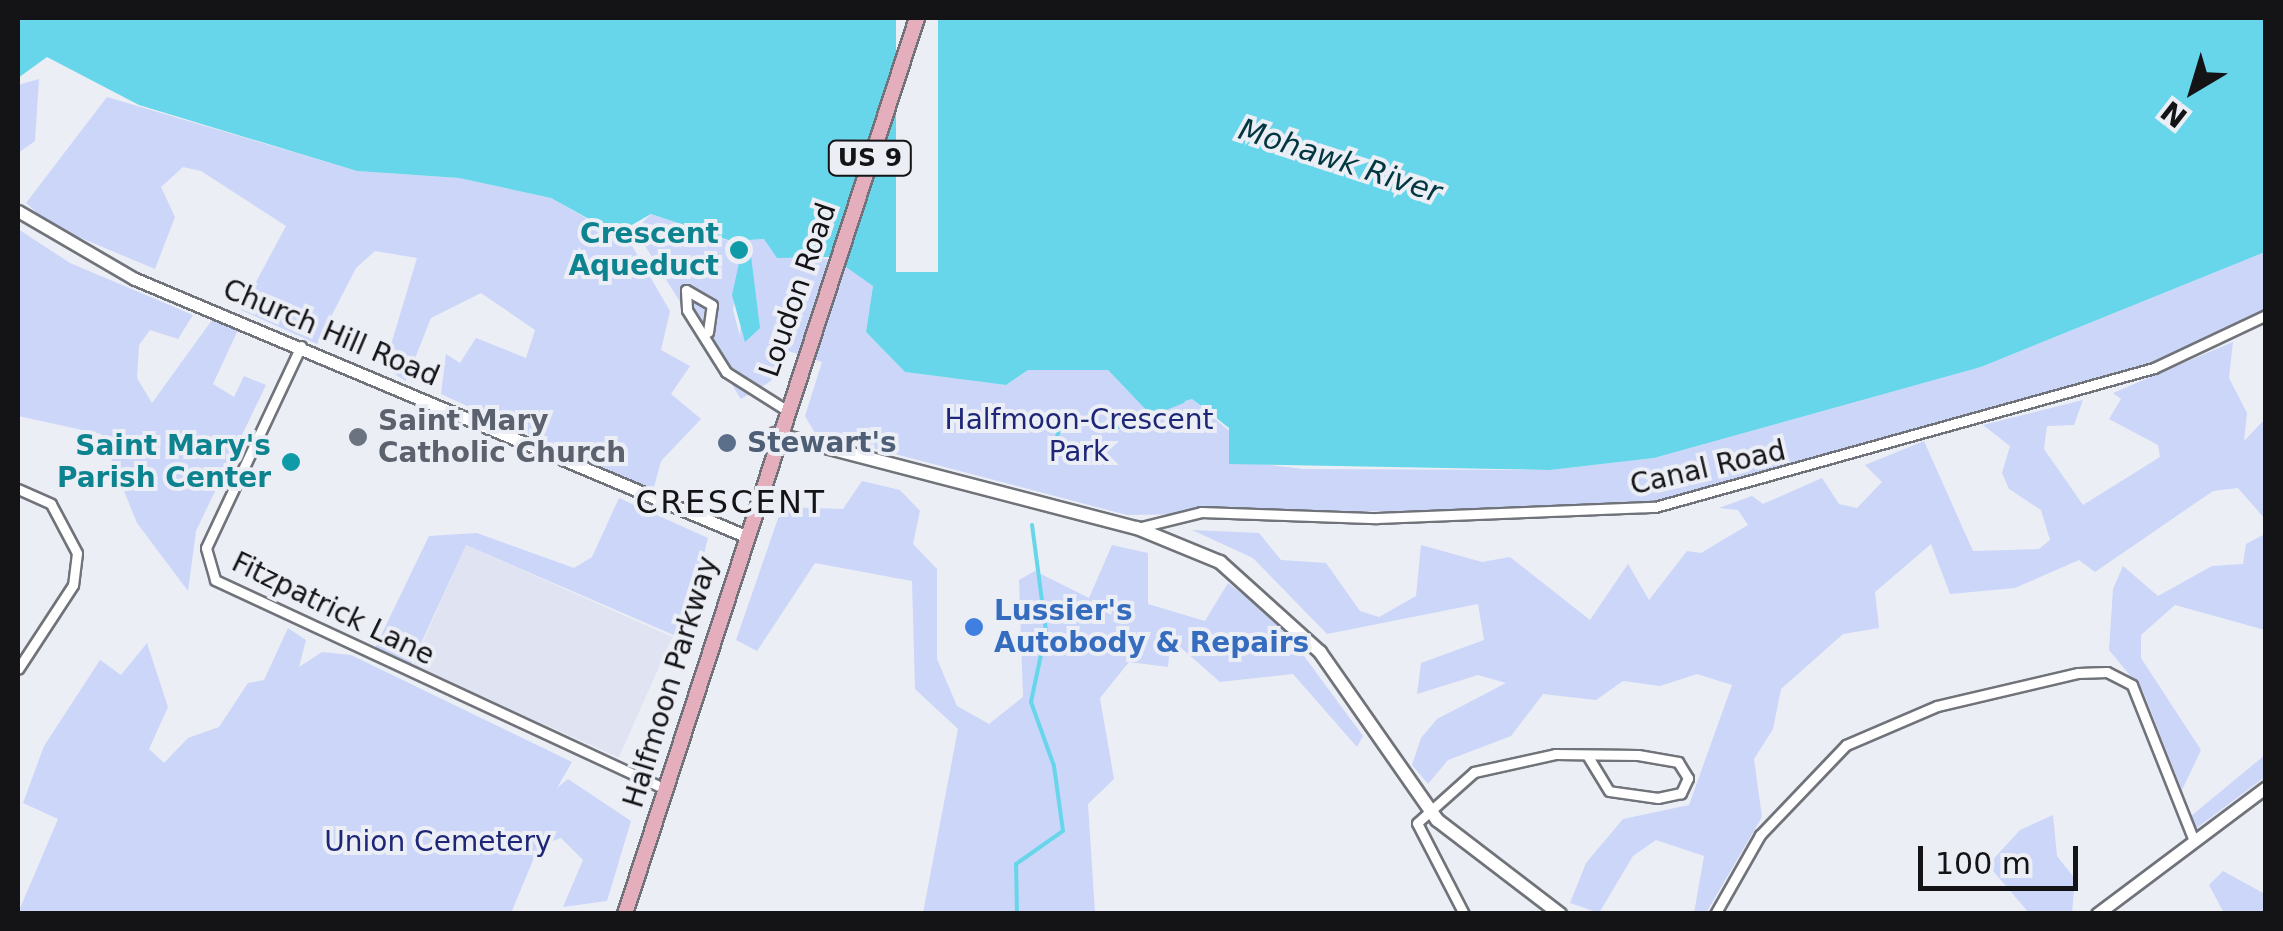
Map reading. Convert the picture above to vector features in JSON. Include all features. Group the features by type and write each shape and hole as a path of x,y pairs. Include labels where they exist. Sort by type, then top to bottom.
{"main road":[{"name":"Loudon Road","path":"783,408 824,299 917,18"},
{"name":"Halfmoon Parkway","path":"625,914 783,408"},
{"path":"775,434 1137,528 1220,562 1286,613 1427,808 1560,914"}],"street":[{"name":"Church Hill Road","path":"18,211 105,264 743,535"},
{"name":"Canal Road","path":"1137,528 1200,512 1377,518 1655,507 2154,368 2266,316"},
{"path":"708,332 733,379 783,408"},
{"name":"Fitzpatrick Lane","path":"301,346 206,548 214,580 663,788"},
{"path":"18,489 51,504 77,553 73,586 18,668"},
{"path":"1715,914 1760,836 1846,745 1936,706 2078,673 2132,686 2194,841"},
{"path":"1464,914 1417,823 1427,808 1474,772 1587,754 1678,762 1688,778 1682,793 1658,798 1608,790 1587,754"},
{"path":"2096,914 2266,787"}],"shaded area":[{"path":"466,545 672,637 619,758 412,666"}],"green space":[{"path":"39,79 35,141 18,153 18,85"},
{"path":"107,97 357,171 459,178 551,198 631,244 670,311 661,350 690,366 671,394 701,419 661,461 653,491 441,394 446,354 460,363 476,338 526,358 535,330 481,293 431,318 406,381 384,368 417,258 375,251 356,268 317,344 241,310 286,226 201,171 183,167 161,187 175,217 155,269 50,225 26,203"},
{"name":"Halfmoon-Crescent Park","path":"651,214 744,246 733,310 740,336 744,254 749,240 764,239 790,258 800,252 860,269 873,286 866,332 905,372 1006,385 1028,370 1108,370 1148,412 1192,399 1269,465 1304,469 1550,470 1654,458 1981,367 2265,252 2265,315 2154,368 1655,507 1127,515 815,433 805,416 822,362 785,350 771,381 741,399 635,230"},
{"path":"18,229 70,263 193,315 178,339 150,330 139,345 137,378 152,403 212,320 238,330 213,384 234,397 244,376 266,385 196,531 188,591 137,523 101,434 18,416"},
{"path":"2233,342 2229,378 2247,413 2244,441 2265,419 2265,519 2238,488 2213,491 2095,572 2079,560 2015,588 1950,594 1931,544 1875,592 1879,628 1843,634 1781,689 1773,729 1754,759 1762,817 1706,913 1694,913 1704,856 1656,840 1633,856 1599,913 1570,903 1586,863 1623,819 1689,805 1732,685 1697,674 1660,686 1623,681 1596,700 1543,694 1511,736 1448,760 1428,784 1412,765 1421,738 1437,719 1506,683 1478,675 1417,694 1421,663 1484,640 1478,604 1327,634 1253,558 1192,530 1259,533 1281,560 1326,563 1360,611 1379,617 1416,596 1421,545 1482,562 1510,557 1590,620 1628,564 1649,600 1687,551 1701,553 1748,525 1738,510 1719,508 1752,496 1763,504 1822,478 1839,504 1857,508 1882,482 1865,465 1924,441 1973,551 2039,549 2050,540 2041,510 2009,489 2002,473 2010,446 1983,425 2083,400 2074,425 2047,426 2044,449 2083,505 2160,457 2158,445 2109,419 2121,399 2113,393"},
{"path":"862,481 900,490 920,511 913,544 937,569 937,659 957,706 989,724 1023,697 1019,580 1035,571 1089,598 1112,545 1148,553 1148,604 1205,621 1228,583 1279,622 1363,736 1357,747 1293,674 1220,682 1171,639 1168,667 1129,662 1100,698 1114,779 1088,804 1095,913 923,913 958,729 915,689 912,581 815,563 757,651 736,640 782,507 843,509"},
{"path":"619,498 708,538 683,639 466,545 411,665 374,650 429,536 477,533 574,568 592,557"},
{"path":"2265,534 2265,630 2175,605 2141,635 2141,658 2201,750 2182,790 2143,691 2109,650 2113,589 2123,566 2158,596 2212,566 2243,564 2246,544"},
{"name":"Union Cemetery","path":"288,628 306,640 299,667 322,652 351,655 572,762 557,788 568,779 631,821 607,901 563,907 583,860 561,838 539,846 511,913 18,913 58,819 23,803 44,746 100,660 121,675 147,643 168,707 149,749 164,763 188,738 219,727 248,683 264,680"},
{"path":"2265,755 2265,777 2194,830 2191,816"},
{"path":"2053,815 2057,856 2075,879 2072,913 2029,913 1988,865 2020,830"},
{"path":"2223,871 2265,894 2265,913 2224,913 2209,885"}],"water":[{"name":"Mohawk River","path":"18,18 2265,18 2265,252 1981,367 1654,458 1550,470 1229,464 1229,428 1192,399 1148,412 1108,370 1028,370 1006,385 905,372 866,332 873,286 832,257 777,258 764,239 749,240 760,328 745,342 732,295 743,245 651,214 616,234 551,198 459,178 357,171 139,105 47,57 18,78"}],"pier":[{"path":"896,18 938,18 938,272 896,272"}],"waterway":[{"path":"1057,436 1066,416 1116,428 1183,401"},
{"path":"1017,914 1016,864 1063,831 1054,766 1031,702 1046,631 1032,525"}],"place":[{"name":"Crescent Aqueduct","path":"739,250"},
{"name":"Saint Mary Catholic Church","path":"358,437"},
{"name":"Stewart's","path":"727,443"},
{"name":"Saint Mary's Parish Center","path":"291,462"},
{"name":"Lussier's Autobody & Repairs","path":"974,627"}],"district":[{"name":"CRESCENT","path":"731,502"}]}
